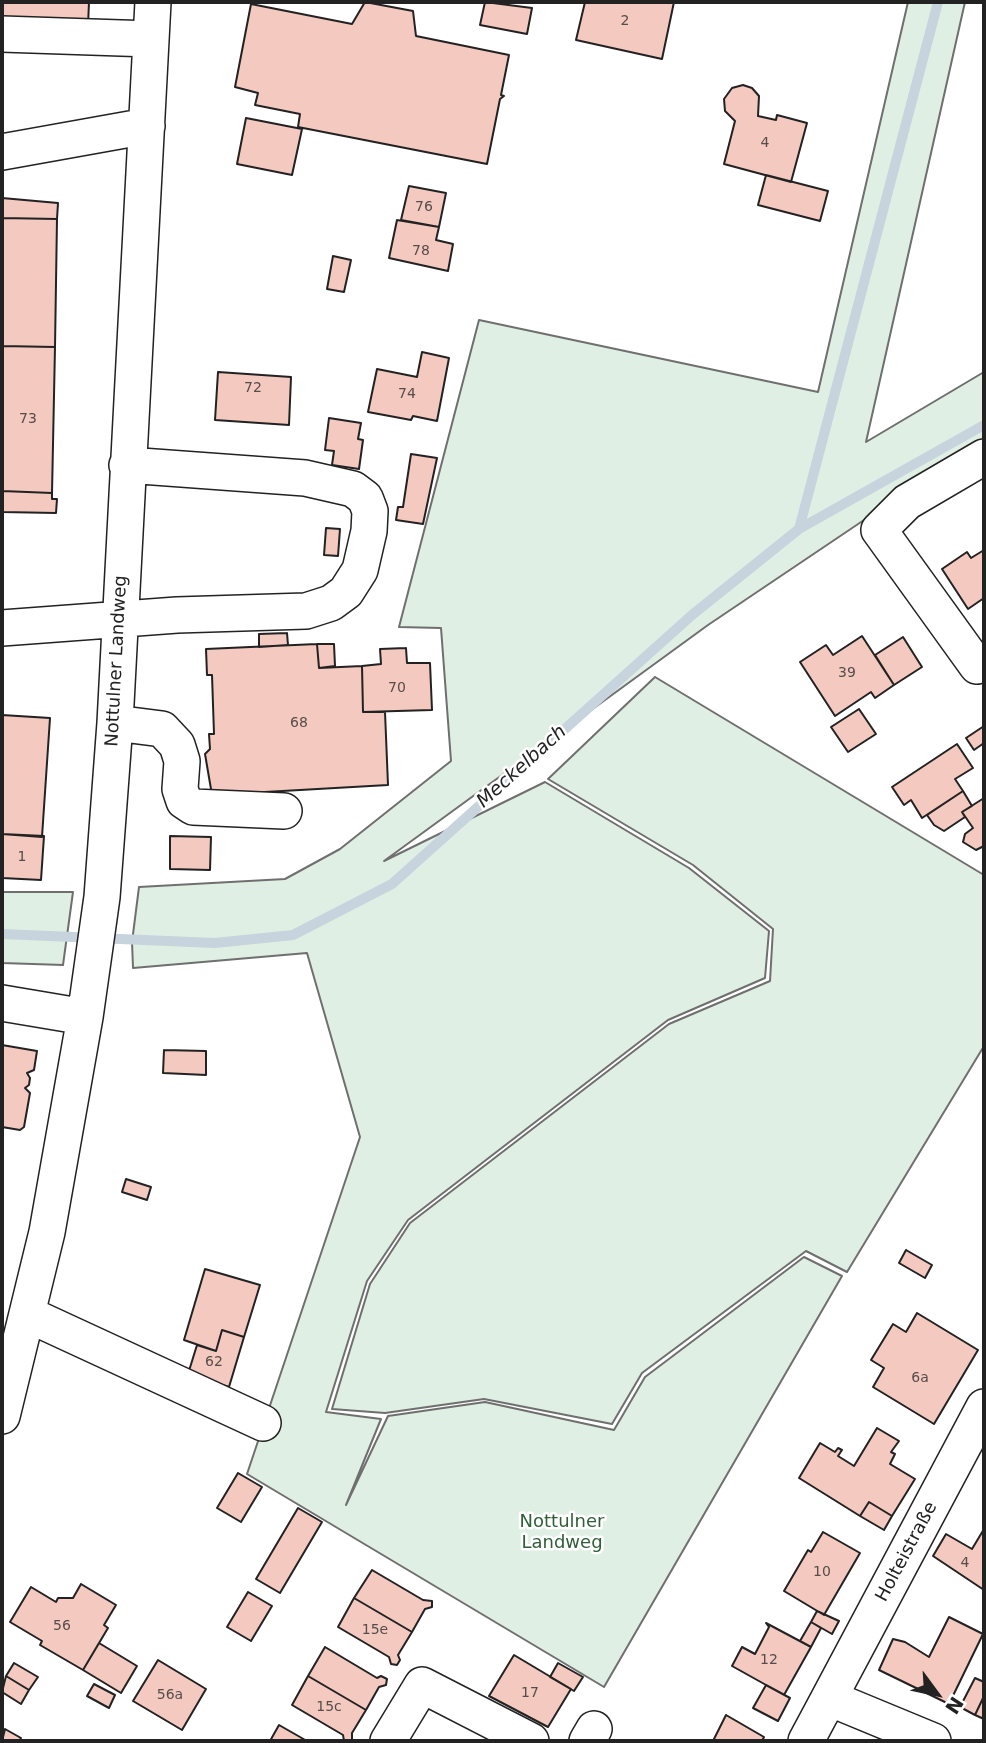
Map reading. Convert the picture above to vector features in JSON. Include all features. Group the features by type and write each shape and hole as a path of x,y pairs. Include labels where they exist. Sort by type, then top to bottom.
{"street":[{"name":"Nottulner Landweg","path":"2,1416 47,1232 85,1017 100,910 115,723 153,2"},
{"path":"2,34 151,39"},
{"path":"2,152 147,126"},
{"path":"977,666 879,530 907,502 984,457"},
{"path":"2,628 306,611 331,603 346,592 360,570 369,531 370,512 365,498 353,489 335,483 259,473 127,465"},
{"path":"115,723 162,729 177,745 182,761 180,789 184,801 193,807 284,811"},
{"path":"2,1003 85,1017"},
{"path":"27,1314 263,1423"},
{"name":"Holteistraße","path":"806,1741 984,1407"},
{"path":"388,1741 422,1685 531,1741"},
{"path":"829,1698 933,1741"}],"green space":[{"path":"908,2 965,2 866,442 984,372 984,446 925,479 708,625 384,861 545,782 689,868 769,931 765,978 668,1020 408,1220 367,1281 326,1412 381,1419 346,1505 388,1416 485,1402 614,1430 645,1377 804,1257 842,1276 604,1687 247,1474 360,1137 307,953 133,968 132,942 139,887 285,879 340,849 451,761 441,628 399,627 479,320 818,392"},
{"path":"655,677 984,875 984,1046 847,1272 806,1251 642,1373 612,1424 484,1399 385,1413 332,1409 370,1284 410,1223 669,1024 770,981 773,929 693,865 548,779"},
{"path":"2,892 73,892 63,965 2,963"}],"building":[{"path":"2,2 89,2 88,26 2,22"},
{"path":"365,2 413,11 416,36 509,55 501,95 504,96 500,99 487,164 298,127 300,114 255,105 258,93 235,87 251,4 352,24"},
{"path":"485,2 532,8 527,34 480,25"},
{"path":"585,2 674,2 662,59 576,40"},
{"path":"743,85 752,88 759,96 758,116 776,120 777,115 807,123 791,182 724,164 735,121 725,111 724,99 732,88"},
{"path":"246,118 302,129 292,175 237,164"},
{"path":"766,175 828,191 820,221 758,205"},
{"path":"409,186 446,193 439,227 401,220"},
{"path":"2,198 58,203 57,219 2,218"},
{"path":"2,218 57,219 55,347 2,346"},
{"path":"397,220 439,227 436,240 453,244 448,271 389,258"},
{"path":"333,256 351,260 344,292 327,289"},
{"path":"2,346 55,347 52,493 2,491"},
{"path":"422,352 449,358 437,421 413,416 411,420 368,412 377,369 417,377"},
{"path":"218,372 291,377 289,425 215,420"},
{"path":"329,418 361,423 358,439 363,440 359,469 332,465 334,451 325,450"},
{"path":"411,454 437,458 423,524 396,520 398,507 403,507"},
{"path":"2,491 52,493 52,499 57,499 56,513 2,512"},
{"path":"326,528 340,529 338,556 324,555"},
{"path":"984,550 984,598 968,609 942,569 967,552 971,558"},
{"path":"287,633 288,645 259,647 259,634"},
{"path":"862,636 894,685 875,698 871,692 835,716 800,662 826,645 833,655"},
{"path":"903,637 922,667 894,685 875,655"},
{"path":"317,644 319,668 362,666 363,712 385,712 388,785 212,795 205,754 210,749 209,734 214,734 212,675 207,675 206,649"},
{"path":"317,644 334,644 335,666 319,668"},
{"path":"406,648 407,663 430,663 432,710 363,712 362,666 381,664 380,649"},
{"path":"859,709 876,734 848,752 831,727"},
{"path":"2,715 50,718 42,837 2,834"},
{"path":"984,726 984,743 974,750 966,738"},
{"path":"957,744 973,768 955,779 963,791 922,818 911,800 904,805 892,787"},
{"path":"963,791 972,806 962,812 965,817 944,831 934,825 927,815"},
{"path":"984,798 984,846 976,850 963,842 965,834 973,828 962,812"},
{"path":"2,834 44,836 41,880 2,878"},
{"path":"170,836 211,837 210,870 170,869"},
{"path":"2,1045 37,1051 34,1070 27,1073 30,1078 29,1085 25,1088 30,1093 24,1127 20,1130 2,1127"},
{"path":"164,1050 206,1051 206,1075 163,1073"},
{"path":"126,1179 151,1187 147,1200 122,1192"},
{"path":"906,1250 932,1265 925,1278 899,1263"},
{"path":"205,1269 260,1285 244,1337 222,1330 216,1351 184,1340"},
{"path":"917,1313 978,1350 934,1424 873,1387 884,1368 871,1360 893,1324 906,1332"},
{"path":"222,1330 244,1337 229,1387 188,1374 197,1345 216,1351"},
{"path":"877,1428 899,1441 891,1452 895,1454 890,1464 915,1479 892,1516 869,1502 860,1516 799,1478 820,1443 835,1452 838,1448 842,1450 838,1456 854,1466"},
{"path":"238,1473 262,1487 241,1522 217,1508"},
{"path":"869,1502 892,1516 884,1530 860,1516"},
{"path":"298,1508 322,1522 280,1593 256,1579"},
{"path":"984,1529 984,1590 933,1556 946,1534 972,1549"},
{"path":"823,1532 860,1553 824,1615 784,1591 808,1550 811,1552"},
{"path":"372,1570 423,1600 432,1601 432,1607 425,1609 412,1632 354,1598"},
{"path":"81,1584 116,1605 104,1625 108,1628 83,1670 40,1645 42,1641 10,1622 31,1587 56,1602 58,1598 73,1598"},
{"path":"248,1592 272,1606 251,1641 227,1627"},
{"path":"354,1598 412,1632 398,1655 400,1660 397,1665 391,1664 389,1657 338,1627"},
{"path":"817,1611 839,1621 832,1634 811,1622"},
{"path":"949,1617 983,1634 949,1704 879,1670 893,1639 905,1642 929,1657"},
{"path":"811,1622 821,1628 811,1647 800,1641"},
{"path":"766,1623 811,1647 784,1695 732,1666 742,1647 755,1654 769,1627"},
{"path":"99,1643 137,1666 121,1693 83,1670"},
{"path":"325,1647 377,1678 381,1676 387,1679 386,1685 379,1687 366,1710 308,1676"},
{"path":"514,1655 571,1689 548,1727 489,1696"},
{"path":"158,1660 206,1689 182,1730 133,1701"},
{"path":"14,1663 38,1677 29,1690 6,1676"},
{"path":"558,1663 583,1677 574,1691 550,1677"},
{"path":"6,1676 29,1690 21,1704 2,1692"},
{"path":"308,1676 366,1710 352,1733 352,1741 344,1741 343,1735 292,1705"},
{"path":"975,1678 984,1682 984,1696 975,1715 960,1707"},
{"path":"94,1684 115,1695 109,1708 87,1696"},
{"path":"766,1685 790,1698 778,1721 753,1708"},
{"path":"984,1696 984,1719 975,1715"},
{"path":"726,1715 764,1737 762,1741 713,1741"},
{"path":"279,1725 307,1741 270,1741"},
{"path":"5,1729 21,1738 19,1741 2,1741"}],"waterway":[{"path":"799,529 938,2"},
{"name":"Meckelbach","path":"2,934 215,943 293,935 392,884 692,615 799,529 984,425"}]}
